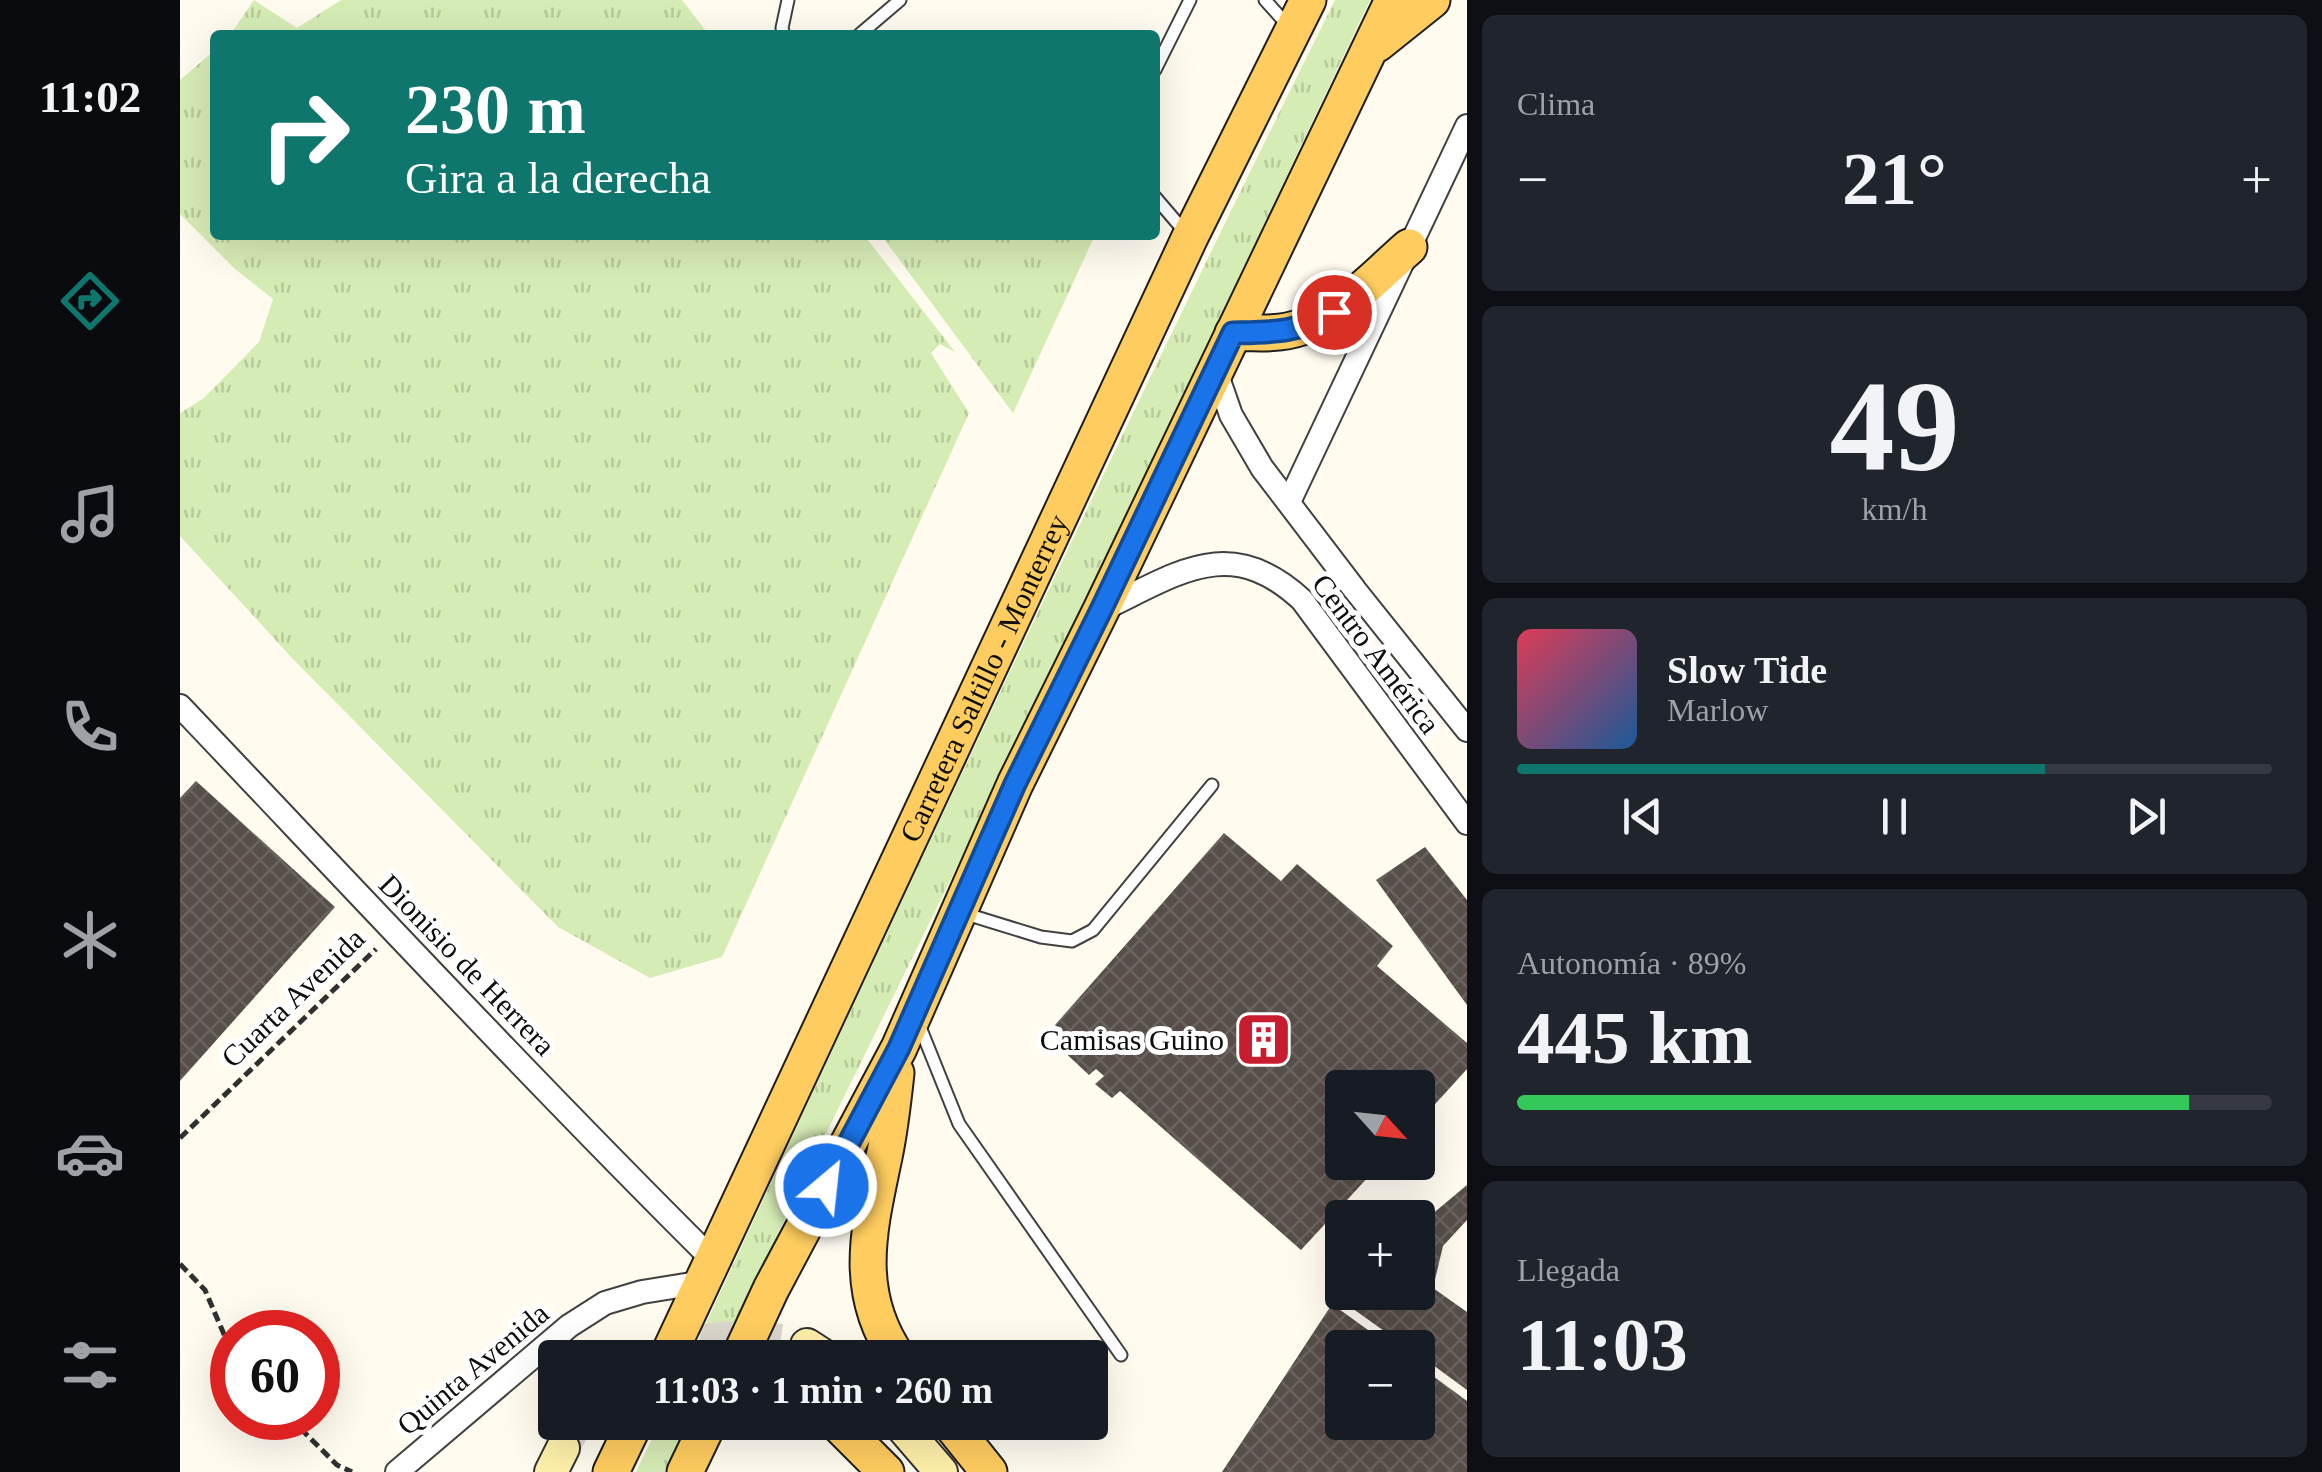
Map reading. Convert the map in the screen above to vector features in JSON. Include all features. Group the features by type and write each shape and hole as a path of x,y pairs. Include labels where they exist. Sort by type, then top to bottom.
{"main road":[{"path":"747,1340 899,1048 1015,784 1394,0"},
{"path":"1368,50 1432,0"},
{"name":"Carretera Saltillo - Monterrey","path":"676,1340 1190,237 1301,16"},
{"path":"1233,333 1282,332 1312,324 1334,312 1408,248"},
{"path":"887,1340 876,1315 867,1250 899,1048"},
{"path":"611,1472 626,1440"},
{"path":"689,1465 701,1440"},
{"path":"689,1465 706,1440"},
{"path":"854,1440 886,1472"},
{"path":"963,1440 989,1472"}],"street":[{"path":"1289,502 1467,126"},
{"name":"Centro América","path":"1215,369 1231,415 1262,468 1467,730"},
{"name":"Centro América","path":"1101,610 1188,569 1216,564 1239,563 1282,581 1302,600 1467,823"},
{"name":"Dionisio de Herrera","path":"180,706 624,1171 709,1272"},
{"name":"Quinta Avenida","path":"397,1472 569,1326 605,1303 709,1272"},
{"path":"914,1440 942,1472"}],"lane":[{"path":"783,30 788,0"},
{"path":"865,30 900,0"},
{"path":"1160,60 1190,0"},
{"path":"1266,0 1301,16"},
{"path":"1160,203 1190,237"},
{"path":"959,912 1041,937 1072,941 1093,930 1212,785"},
{"path":"914,1014 959,1124 1122,1356"}],"path":[{"name":"Cuarta Avenida","path":"180,1138 394,933"},
{"path":"180,1264 205,1290 214,1310"},
{"path":"312,1440 337,1464 352,1472"}],"green space":[{"path":"254,0 297,28 341,0 682,0 705,30 233,30"},
{"path":"1335,0 1370,0 1028,722 727,1340 698,1340 1008,676"},
{"path":"210,54 210,240 868,240 955,352 940,344 931,353 969,413 722,957 650,978 558,927 292,658 180,536 180,413 204,398 259,342 273,299 235,269 180,214 180,80"},
{"path":"885,240 1093,240 1013,413"},
{"path":"651,1440 680,1440 665,1472 636,1472"}],"building":[{"path":"196,781 335,907 180,1081 180,798"},
{"name":"Camisas Guino","path":"1224,833 1281,881 1297,864 1393,946 1377,966 1467,1043 1467,1069 1435,1104 1435,1070 1325,1070 1325,1180 1365,1180 1347,1200 1325,1200 1325,1224 1301,1250 1120,1091 1112,1098 1095,1084 1104,1076 1096,1069 1089,1075 1058,1046 1067,1036 1055,1025"},
{"path":"1425,847 1467,900 1467,1005 1376,880"},
{"path":"1467,1185 1467,1220 1443,1246 1435,1280 1435,1212"},
{"path":"1435,1289 1467,1312 1467,1390 1435,1366 1435,1330 1383,1330 1355,1310 1435,1310"},
{"path":"1328,1310 1340,1310 1368,1330 1325,1330 1325,1440 1435,1440 1435,1377 1467,1401 1467,1472 1222,1472"}],"tunnel":[{"path":"706,1340 730,1337 779,1340"},
{"path":"563,1448 568,1440"}],"place":[{"name":"Camisas Guino","path":"1263,1040"}],"route":[{"path":"826,1186 899,1048 1015,784 1233,333 1282,332 1312,324 1334,312"}]}
